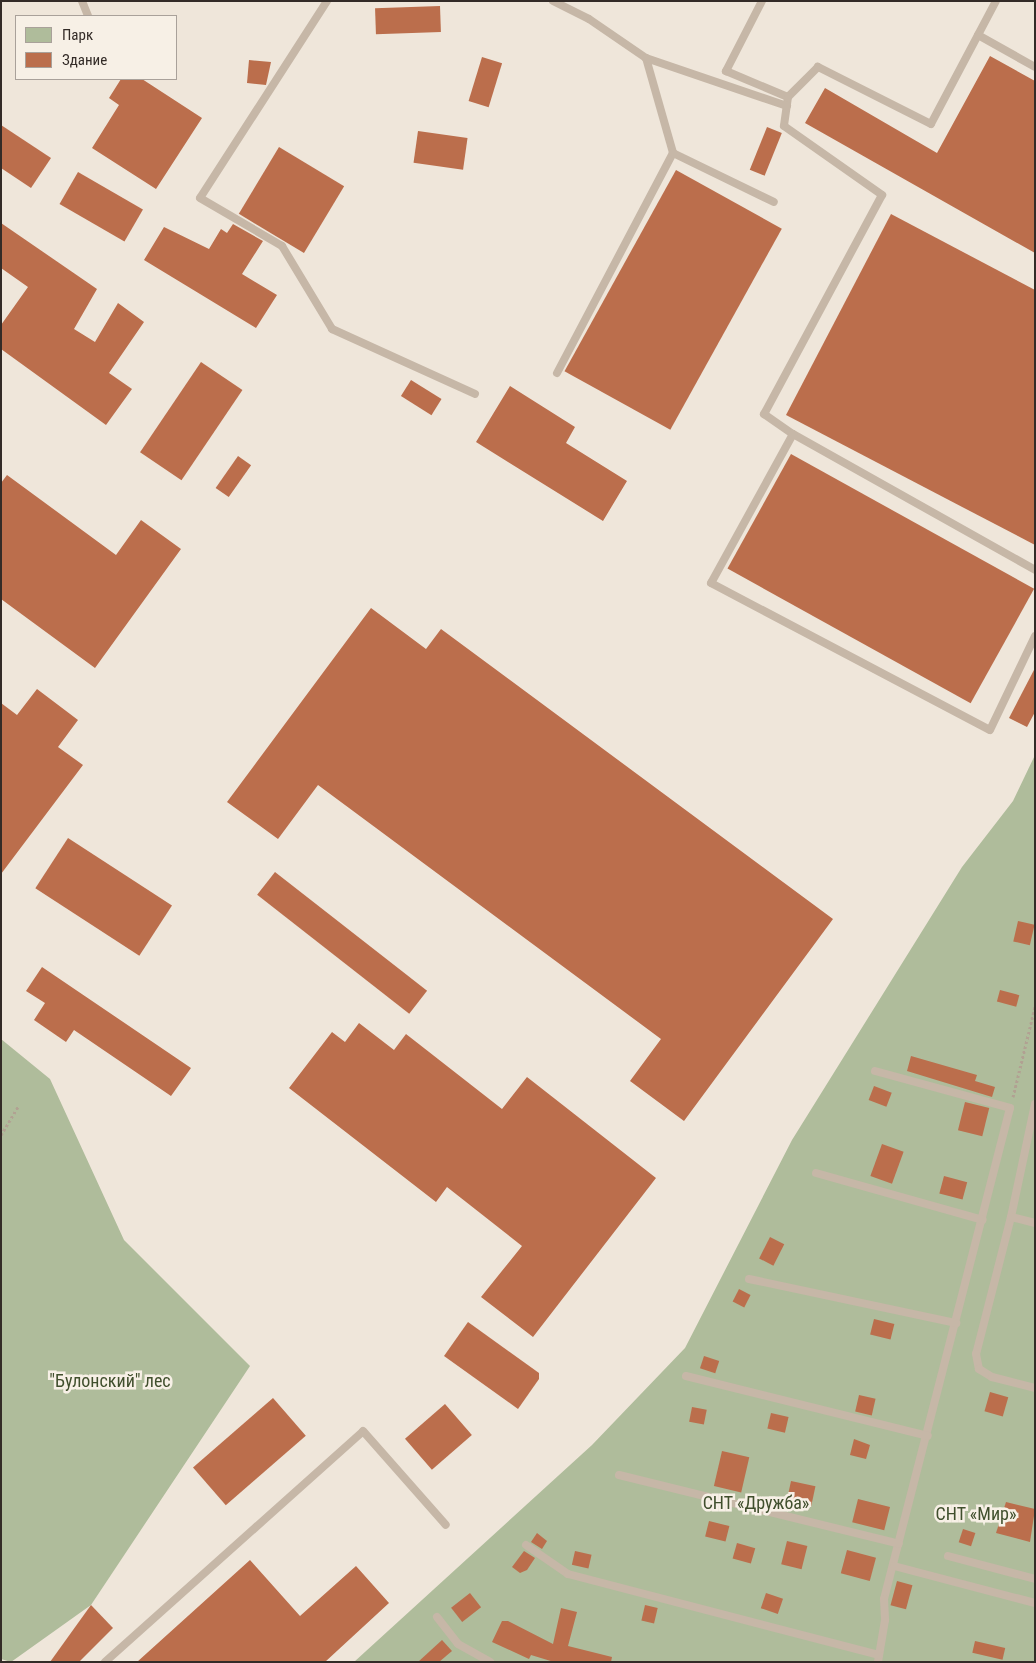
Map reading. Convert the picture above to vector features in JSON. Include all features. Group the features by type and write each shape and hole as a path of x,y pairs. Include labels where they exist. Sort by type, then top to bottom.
{"lane":[{"path":"82,1 88,15"},
{"path":"327,1 200,198 282,246 332,329 475,394"},
{"path":"553,1 588,19 646,58 787,106"},
{"path":"762,1 726,71 788,97"},
{"path":"996,1 931,124 818,67 788,97 784,126 882,195 764,414 793,434 1035,570"},
{"path":"978,35 1035,67"},
{"path":"557,373 673,153 646,58"},
{"path":"673,153 774,202"},
{"path":"793,434 711,583 990,730 1035,636"},
{"path":"526,1545 568,1574 879,1659 884,1600 928,1436 1010,1108 875,1072"},
{"path":"1035,1104 1012,1217 976,1354 979,1369 992,1377 1035,1388"},
{"path":"816,1173 982,1220"},
{"path":"1012,1217 1035,1222"},
{"path":"749,1279 956,1323"},
{"path":"686,1376 928,1436"},
{"path":"105,1662 363,1431 446,1525"},
{"path":"620,1475 899,1544"},
{"path":"948,1556 1035,1579"},
{"path":"894,1566 1035,1603"},
{"path":"437,1617 458,1644 490,1662"}],"path":[{"path":"1010,1108 1035,1007"},
{"path":"1,1135 18,1107"}],"green space":[{"name":"СНТ «Дружба»","path":"1035,755 1035,1662 354,1662 592,1445 685,1348 792,1140 962,867 1013,801"},
{"name":"\"Булонский\" лес","path":"1,1039 50,1079 124,1240 250,1366 91,1605 11,1662 1,1659"}],"building":[{"path":"440,6 441,32 376,34 375,8"},
{"path":"990,56 1035,81 1035,253 805,123 825,88 937,153"},
{"path":"482,57 502,63 489,107 469,101"},
{"path":"249,60 271,62 266,85 247,83"},
{"path":"120,80 144,80 202,118 156,189 92,148 119,105 109,98"},
{"path":"1,125 51,158 31,188 1,168"},
{"path":"767,127 782,133 765,176 750,170"},
{"path":"418,131 468,138 463,170 414,163"},
{"path":"279,147 344,186 304,253 239,214"},
{"path":"676,170 782,229 670,430 564,371"},
{"path":"78,172 143,209 124,242 60,204"},
{"path":"891,214 1035,290 1035,545 786,415"},
{"path":"1,223 97,289 74,329 95,342 118,303 144,322 109,373 132,389 106,425 1,349 1,325 28,287 1,268"},
{"path":"233,224 263,241 242,274 277,295 256,328 144,260 164,227 209,249 221,229 227,233"},
{"path":"201,362 242,390 181,480 140,452"},
{"path":"411,380 442,399 431,415 401,396"},
{"path":"510,386 575,427 566,443 627,481 603,521 476,442"},
{"path":"791,454 1034,589 971,703 727,569"},
{"path":"238,456 251,465 229,497 216,488"},
{"path":"7,475 116,555 141,520 181,549 95,668 1,599 1,483"},
{"path":"371,608 426,649 441,629 833,919 684,1121 630,1081 661,1039 318,785 278,839 227,802"},
{"path":"1035,668 1035,712 1027,727 1009,718"},
{"path":"37,689 78,720 58,747 83,765 1,874 1,703 17,715"},
{"path":"68,838 172,906 139,956 35,888"},
{"path":"275,872 427,991 409,1014 257,895"},
{"path":"1018,921 1035,925 1030,945 1013,941"},
{"path":"42,967 191,1068 171,1096 74,1030 66,1042 34,1020 45,1003 26,991"},
{"path":"1000,990 1019,995 1016,1007 997,1002"},
{"path":"359,1023 394,1050 406,1034 502,1109 527,1077 656,1178 533,1337 481,1297 522,1246 447,1187 436,1202 289,1088 332,1032 345,1042"},
{"path":"911,1056 977,1075 975,1081 995,1087 992,1097 907,1071"},
{"path":"874,1086 892,1093 886,1107 869,1100"},
{"path":"965,1102 989,1108 982,1136 958,1130"},
{"path":"882,1144 904,1152 892,1184 870,1176"},
{"path":"944,1176 967,1182 963,1200 939,1193"},
{"path":"770,1237 784,1244 773,1266 759,1258"},
{"path":"739,1289 751,1295 744,1307 733,1301"},
{"path":"874,1319 894,1324 891,1340 870,1335"},
{"path":"468,1322 539,1373 539,1379 518,1409 444,1356"},
{"path":"704,1356 719,1361 715,1373 700,1368"},
{"path":"990,1392 1008,1397 1003,1416 984,1411"},
{"path":"859,1395 876,1399 872,1415 855,1412"},
{"path":"273,1398 306,1436 226,1505 193,1468"},
{"path":"445,1404 472,1435 432,1470 405,1439"},
{"path":"692,1407 707,1410 704,1425 689,1422"},
{"path":"771,1413 789,1417 785,1433 767,1429"},
{"path":"854,1439 870,1445 866,1459 850,1455"},
{"path":"722,1451 749,1457 741,1492 714,1486"},
{"path":"791,1481 815,1486 811,1507 787,1502"},
{"path":"858,1499 890,1507 884,1530 852,1522"},
{"path":"1006,1502 1035,1509 1030,1542 996,1533"},
{"path":"709,1521 729,1526 726,1542 705,1537"},
{"path":"963,1529 975,1533 971,1546 959,1542"},
{"path":"537,1533 547,1541 542,1549 531,1542"},
{"path":"787,1541 807,1546 802,1569 781,1564"},
{"path":"737,1543 755,1548 751,1564 733,1558"},
{"path":"847,1550 876,1558 870,1581 841,1573"},
{"path":"524,1551 535,1558 527,1570 520,1573 512,1567"},
{"path":"575,1551 592,1555 588,1568 572,1565"},
{"path":"250,1560 300,1616 356,1566 389,1603 325,1662 137,1662"},
{"path":"897,1581 912,1585 906,1609 891,1605"},
{"path":"470,1593 481,1607 462,1622 451,1608"},
{"path":"766,1593 783,1599 778,1614 761,1608"},
{"path":"91,1605 113,1628 79,1662 50,1662"},
{"path":"645,1605 658,1608 654,1624 641,1621"},
{"path":"561,1608 577,1612 568,1646 612,1657 611,1662 554,1662 531,1655 529,1659 492,1642 502,1621 508,1621 553,1644"},
{"path":"442,1640 452,1651 439,1662 418,1662"},
{"path":"975,1641 1005,1648 1003,1660 972,1653"}],"park label":[{"name":"СНТ «Мир»","path":"976,1514"}]}
